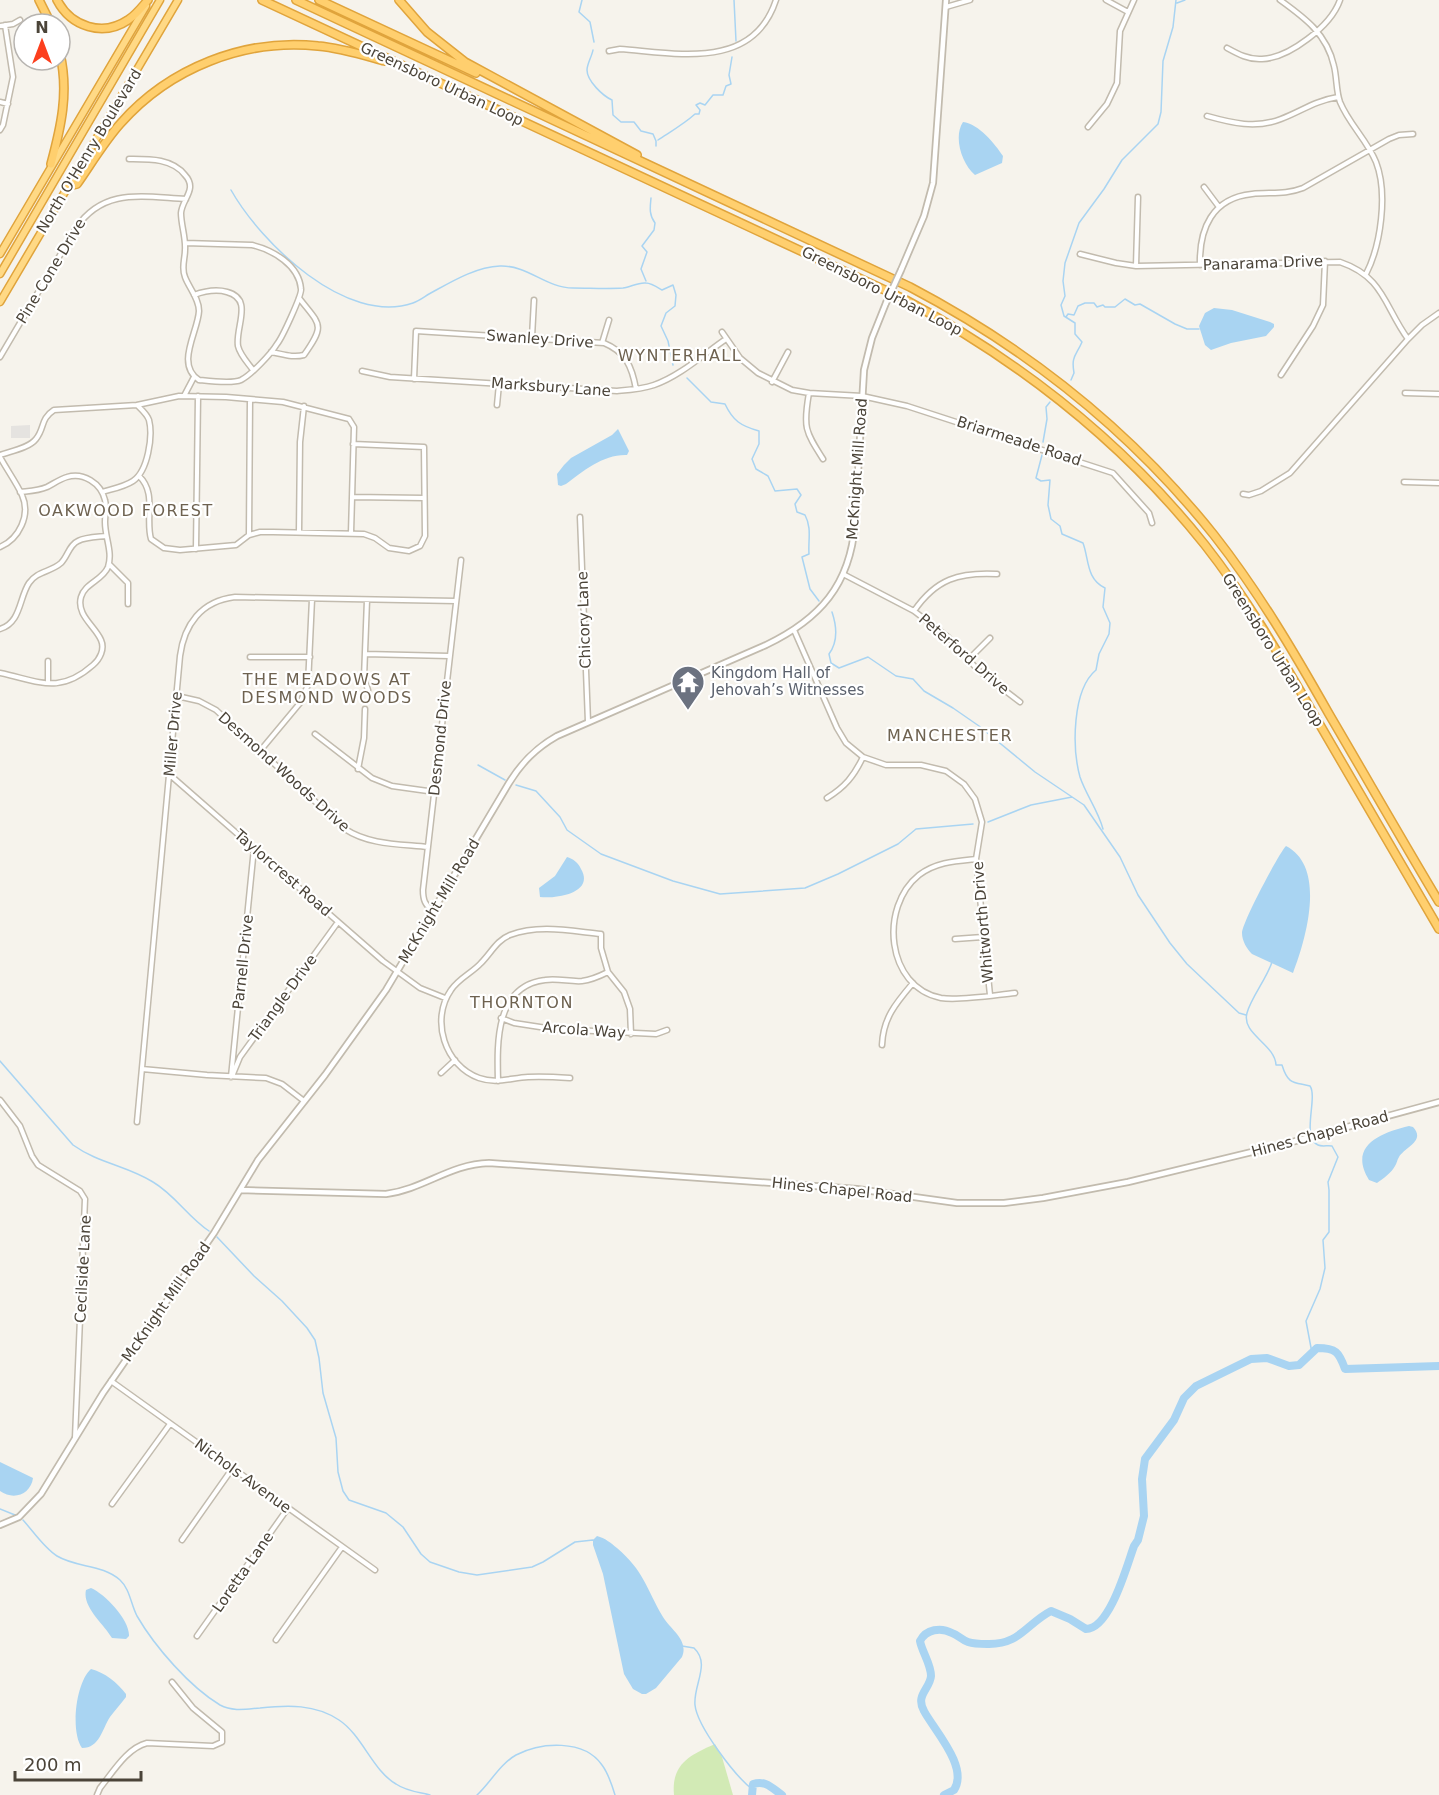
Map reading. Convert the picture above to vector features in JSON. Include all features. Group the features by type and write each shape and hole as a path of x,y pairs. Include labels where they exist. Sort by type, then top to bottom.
{"highway":[{"path":"57,0 75,21 86,26 105,29 118,26 130,19 148,0"},
{"path":"0,254 148,0"},
{"name":"North O'Henry Boulevard","path":"0,274 160,0"},
{"name":"North O'Henry Boulevard","path":"0,302 178,0"},
{"name":"Greensboro Urban Loop","path":"262,0 904,299 993,351 1076,413 1127,459 1159,492 1231,580 1269,638 1439,929"},
{"name":"Greensboro Urban Loop","path":"296,0 889,276 971,321 1010,346 1067,388 1136,449 1199,518 1256,592 1293,651 1439,902"},
{"path":"319,0 538,102"},
{"path":"399,0 427,32 451,52 480,71 692,185"},
{"path":"69,186 77,184 120,124 151,94 186,72 224,56 264,47 304,45 344,50 406,68"},
{"path":"51,164 64,109 62,72"}],"street":[{"path":"609,51 620,49 715,53 739,45 760,28 776,0"},
{"path":"946,0 946,7 970,0"},
{"path":"1106,0 1128,12"},
{"path":"1088,127 1107,104 1117,83 1118,38 1134,0"},
{"path":"1280,0 1306,19 1328,46 1332,57 1338,97 1350,123 1376,162 1379,175 1380,217 1376,252 1366,274"},
{"path":"1227,48 1247,57 1261,59 1274,58 1287,53 1317,31 1330,18 1340,0"},
{"name":"McKnight Mill Road","path":"0,1525 19,1517 36,1502 111,1381 214,1233 258,1160 304,1101 397,972 509,783 526,759 547,742 588,722 766,645 794,630 821,608 843,574 854,536 862,396 868,350 924,216 933,183 946,7"},
{"path":"0,130 13,77 3,26"},
{"path":"1207,116 1254,125 1281,119 1305,106 1338,97"},
{"path":"0,102 8,104"},
{"path":"1200,265 1202,236 1206,223 1219,207 1241,196 1288,193 1303,188 1389,139 1399,135 1413,134"},
{"path":"129,159 157,160 174,166 185,174 190,182 190,190 181,209 185,243 183,267 184,277 199,307 198,320 191,338 189,364 194,377 199,380 239,381 277,345 302,289 298,278 284,260 260,247 185,243"},
{"path":"1204,187 1219,207"},
{"path":"1136,266 1138,197"},
{"name":"Pine Cone Drive","path":"0,357 76,228 92,209 116,198 186,199"},
{"name":"Panarama Drive","path":"1080,254 1136,266 1340,262 1366,274 1382,294 1408,339"},
{"path":"1281,375 1313,326 1323,305 1325,261"},
{"path":"194,295 206,291 224,291 240,299 242,313 238,349 253,370"},
{"path":"270,352 292,357 300,356 304,355 312,344 318,330 318,323 299,298"},
{"path":"532,337 534,300"},
{"path":"1243,494 1249,495 1260,491 1290,472 1408,339 1439,312"},
{"path":"602,343 609,320"},
{"name":"Swanley Drive","path":"414,379 416,331 602,343 621,352 629,362 636,389"},
{"name":"Briarmeade Road","path":"722,332 740,358 772,382 792,390 862,396 947,417 1113,473 1149,513 1152,523"},
{"name":"Marksbury Lane","path":"362,371 414,379 617,391 654,385 672,376 726,339"},
{"path":"772,382 788,351"},
{"path":"184,396 194,377"},
{"path":"497,405 499,384"},
{"path":"809,393 806,429 823,459"},
{"path":"1405,393 1439,394"},
{"path":"0,547 12,540 21,528 24,505 20,492 0,456 33,442 39,434 44,419 54,410 137,405 184,396 283,402 349,419 354,427 351,533"},
{"path":"196,549 198,396"},
{"path":"249,535 250,399"},
{"path":"102,492 127,484 139,476 143,470 148,455 149,425 147,415 137,405"},
{"path":"299,532 300,442 304,406"},
{"path":"139,476 149,491 151,539 166,549 236,545 249,535 260,532 351,533 370,536 392,549 409,551 416,549 425,536 424,447 353,444"},
{"path":"0,673 27,681 48,683 74,680 96,663 102,648 101,640 81,611 80,602 83,593 104,574 109,564 110,552 106,536 105,501 102,492 90,480 77,476 64,477 39,490 20,492"},
{"path":"1404,482 1439,483"},
{"path":"352,497 424,498"},
{"name":"Chicory Lane","path":"580,517 588,722"},
{"path":"0,629 14,620 26,589 34,578 61,563 72,545 78,541 106,536"},
{"name":"Desmond Drive","path":"433,912 426,906 423,898 461,560"},
{"path":"109,564 128,583 128,604"},
{"path":"914,611 928,593 951,578 975,573 997,574"},
{"name":"Peterford Drive","path":"843,574 914,611 948,637 968,660 1020,702"},
{"name":"Miller Drive","path":"137,1122 180,656 185,633 194,618 218,600 235,597 456,602"},
{"path":"260,751 300,703 308,685 312,598"},
{"path":"367,600 364,684 368,690"},
{"name":"Whitworth Drive","path":"794,630 837,728 846,743 863,757 886,765 935,767 955,776 970,791 981,814 981,832 976,859 990,995"},
{"path":"968,660 990,638"},
{"path":"364,654 449,656"},
{"path":"250,657 310,657"},
{"path":"48,661 48,683"},
{"name":"Desmond Woods Drive","path":"177,696 207,704 354,835 374,841 428,847"},
{"path":"358,769 364,738 365,709"},
{"path":"315,734 372,778 392,786 435,792"},
{"path":"827,798 838,792 852,779 863,757"},
{"name":"Taylorcrest Road","path":"170,775 397,972 420,988 446,999"},
{"name":"Parnell Drive","path":"231,1077 255,847"},
{"path":"976,859 945,862 932,867 908,886 900,901 894,927 894,949 898,963 913,983 929,994 941,998 1015,993"},
{"name":"Triangle Drive","path":"231,1077 240,1057 338,922"},
{"path":"570,1078 526,1077 498,1081 478,1077 465,1070 455,1060 445,1044 442,1033 442,1016 446,999 458,981 476,968 498,942 507,936 526,930 544,929 601,934 601,948 608,972 624,992 630,1009 631,1034"},
{"path":"955,939 983,937"},
{"path":"498,1081 499,1028 508,1004 528,985 546,980 582,981 608,972"},
{"path":"882,1045 888,1015 913,983"},
{"name":"Arcola Way","path":"501,1018 514,1023 544,1028 631,1034 656,1034 667,1030"},
{"path":"441,1073 455,1060"},
{"path":"142,1070 272,1079 304,1101"},
{"name":"Cecilside Lane","path":"0,1100 20,1126 38,1165 80,1191 85,1199 75,1438"},
{"name":"Hines Chapel Road","path":"240,1190 386,1194 412,1188 463,1166 489,1163 857,1189 957,1203 996,1203 1043,1198 1128,1182 1311,1137 1439,1102"},
{"name":"Nichols Avenue","path":"111,1381 375,1570"},
{"path":"112,1504 170,1424"},
{"path":"182,1540 232,1469"},
{"name":"Loretta Lane","path":"197,1636 288,1508"},
{"path":"276,1640 342,1547"},
{"path":"97,1795 100,1788 130,1752 141,1744 213,1746 222,1742 222,1732 194,1708 172,1682"}],"green space":[{"path":"715,1744 722,1757 733,1795 674,1795 674,1784 679,1768 690,1757"}],"shaded area":[{"path":"30,425 30,438 11,438 11,426"}],"water":[{"path":"963,122 975,126 991,140 1003,156 1002,163 975,175 970,170 960,150 959,135"},
{"path":"1214,308 1232,310 1270,322 1274,324 1274,327 1266,336 1231,343 1211,350 1205,345 1199,326 1205,313"},
{"path":"618,429 629,451 627,455 602,460 566,484 558,485 557,474 571,458 612,435"},
{"path":"1286,846 1299,856 1310,886 1307,923 1293,973 1252,954 1245,945 1242,933 1261,888"},
{"path":"567,857 580,867 584,877 583,884 572,893 555,897 540,897 539,888 555,876"},
{"path":"1409,1126 1413,1127 1416,1132 1416,1140 1402,1153 1394,1168 1387,1175 1377,1183 1369,1180 1363,1168 1362,1158 1370,1143 1378,1137"},
{"path":"0,1462 33,1478 32,1484 25,1492 16,1496 0,1491"},
{"path":"597,1536 612,1544 633,1564 663,1617 683,1645 682,1657 656,1688 646,1694 633,1689 624,1674 603,1574 593,1545 593,1540"},
{"path":"91,1588 121,1615 128,1630 129,1636 126,1639 112,1638 94,1615 86,1596 86,1590"},
{"path":"91,1669 106,1675 115,1682 126,1697 110,1717 97,1741 93,1745 82,1748 76,1730 76,1707 82,1684"}],"waterway":[{"path":"582,0 579,12 590,22 594,42"},
{"path":"734,0 736,41"},
{"path":"1071,380 1074,373 1074,359 1082,342 1075,334 1075,323 1064,316 1061,305 1065,296 1063,281 1065,263 1079,223 1122,160 1158,124 1161,112 1163,61 1173,27 1176,0"},
{"path":"1177,3 1185,0"},
{"path":"593,50 587,68 588,74 596,88 612,100 613,115 621,122 634,122 641,131 653,134 656,146"},
{"path":"658,140 695,114 699,114 700,110 696,105 700,103 705,105 713,95 723,95 726,86 731,84 729,75 732,57"},
{"path":"231,190 245,211 284,255 308,275 334,291 361,302 387,307 413,303 463,276 481,269 500,266 519,269 563,287 623,288 648,283 662,290 673,285 676,295 675,306 666,313 661,326 668,341 673,365"},
{"path":"646,281 641,269 647,252 642,246 654,230 655,223 650,211 651,198"},
{"path":"1066,317 1068,314 1074,315 1078,306 1085,303 1094,303 1097,307 1103,305 1115,307 1125,299 1135,305 1140,304 1187,329 1199,329"},
{"path":"687,378 711,402 725,404 738,422 759,431 759,444 752,459 756,469 768,476 775,491 797,489 801,495 795,504 797,512 805,515 809,534 809,554 802,557 810,589 819,601"},
{"path":"1043,442 1047,419 1046,407 1050,402"},
{"path":"1042,455 1036,478 1041,481 1050,480 1048,505 1051,519 1060,526 1062,534 1083,543 1091,574 1105,588 1103,607 1110,623 1109,634 1099,654 1096,670 1082,691 1078,705 1075,736 1080,777 1103,829"},
{"path":"832,612 836,634 829,654 831,663 839,668 868,657 896,676 913,679 924,691 979,726 1035,772 1084,805 1120,857 1138,895 1170,943 1187,964 1239,1013 1246,1015"},
{"path":"478,765 505,780"},
{"path":"516,785 536,791 560,817 567,830 601,854 673,881 720,894 805,888 898,844 916,829 973,824"},
{"path":"988,822 1031,805 1072,797"},
{"path":"1272,962 1249,1007 1246,1020 1253,1033 1270,1051 1276,1065 1282,1065 1289,1079 1310,1086 1312,1092 1310,1126 1313,1141 1320,1146 1332,1146 1338,1157 1328,1182 1329,1232 1323,1240 1325,1268 1320,1289 1306,1321 1312,1353"},
{"path":"0,1061 73,1145 161,1187 209,1231"},
{"path":"217,1237 254,1276 282,1301 315,1340 323,1393 336,1438 338,1472 343,1491 349,1500 386,1513 403,1527 421,1554 430,1562 459,1572 477,1575 532,1567 575,1542 594,1541"},
{"path":"944,1795 954,1790 957,1771 954,1760 922,1705 922,1696 931,1676 920,1641 926,1634 939,1630 948,1631 970,1643 1007,1641 1022,1633 1051,1611 1086,1629 1095,1626 1103,1619 1116,1595 1138,1540 1144,1516 1142,1479 1145,1459 1174,1420 1184,1398 1196,1386 1251,1359 1267,1358 1289,1366 1299,1365 1317,1348 1336,1352 1345,1369 1439,1366"},
{"path":"0,1509 15,1515"},
{"path":"23,1520 52,1553 73,1563 105,1571 120,1580 128,1592 137,1616 153,1640 185,1677 220,1705 235,1709 291,1706 311,1708 330,1715 354,1734 388,1778 404,1788 430,1795"},
{"path":"682,1646 694,1648 701,1661 695,1705 702,1725 727,1762 752,1789"},
{"path":"477,1795 505,1763 516,1755 537,1747 562,1745 584,1751 594,1757 606,1772 615,1795"},
{"path":"752,1795 753,1784 758,1783 769,1785 782,1795"}],"place":[{"name":"Kingdom Hall of Jehovah’s Witnesses","path":"688,711"}],"district":[{"name":"WYNTERHALL","path":"680,355"},
{"name":"OAKWOOD FOREST","path":"126,510"},
{"name":"THE MEADOWS AT DESMOND WOODS","path":"327,688"},
{"name":"MANCHESTER","path":"950,735"},
{"name":"THORNTON","path":"522,1002"}]}
